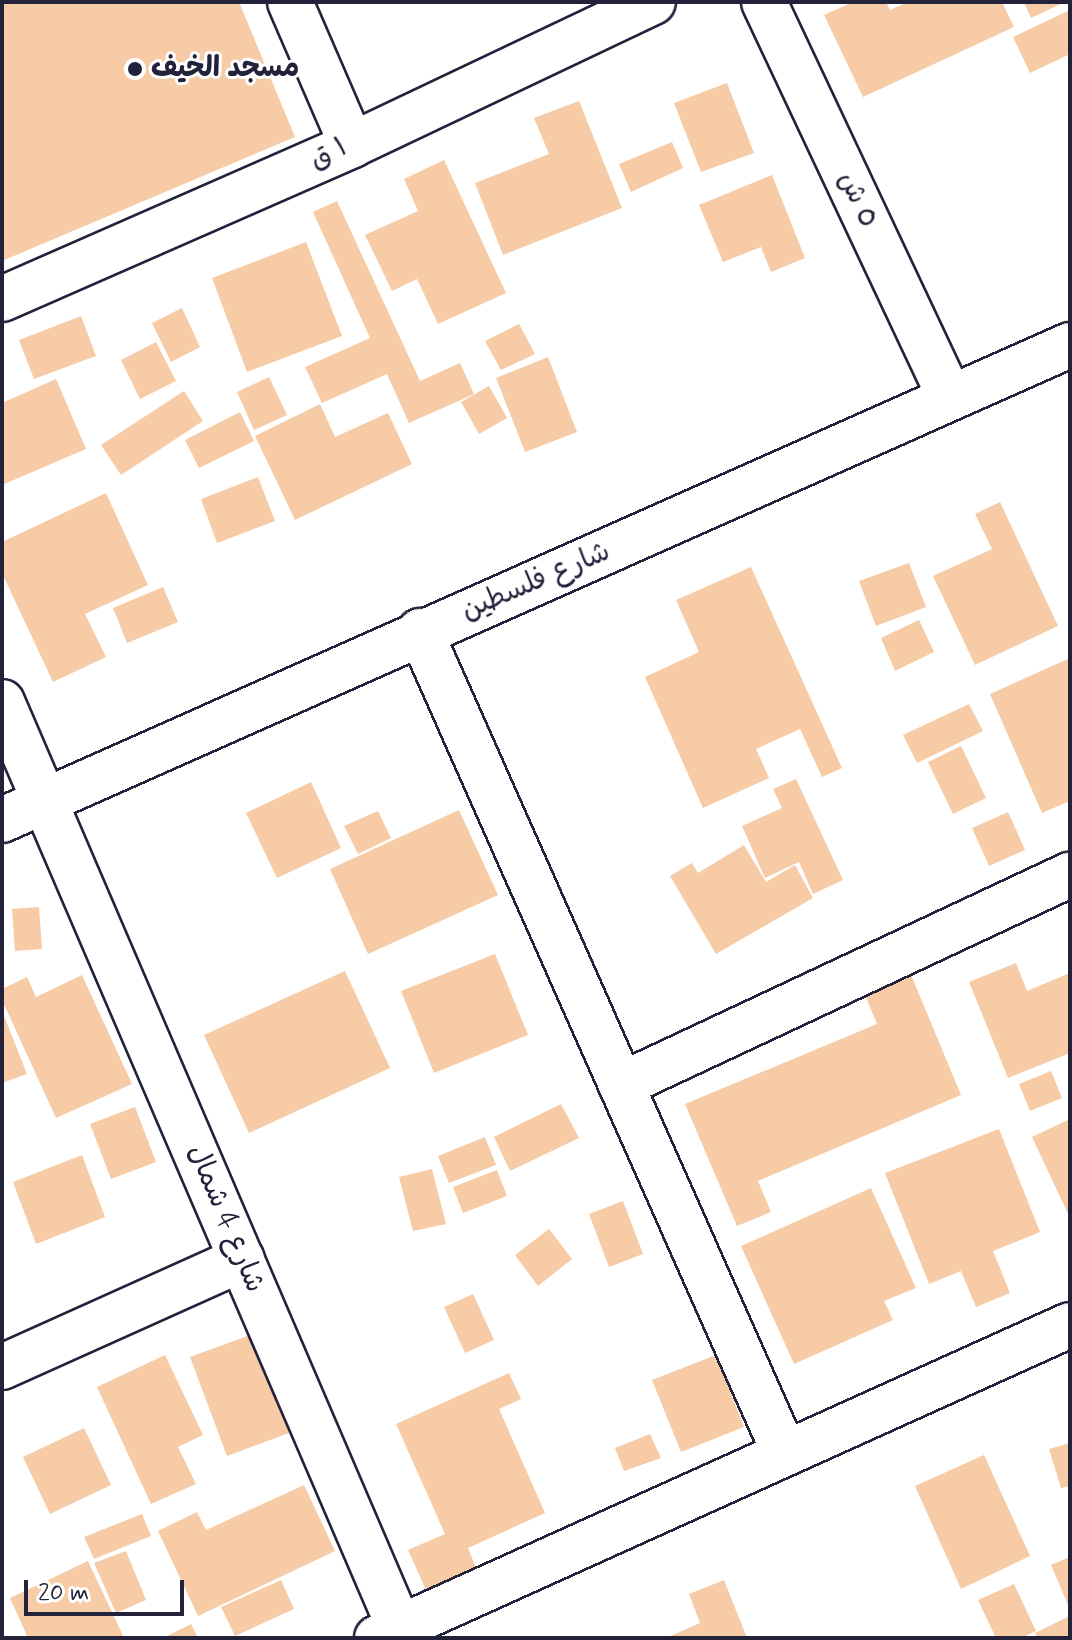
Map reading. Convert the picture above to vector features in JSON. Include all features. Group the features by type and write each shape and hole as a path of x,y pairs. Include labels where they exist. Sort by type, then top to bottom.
{"street":[{"path":"290,2 352,145"},
{"name":"١ ق","path":"2,299 352,145 653,2"},
{"name":"٥ ش","path":"764,2 950,397"},
{"name":"شارع فلسطين","path":"2,820 420,631 1070,345"},
{"path":"420,631 785,1454"},
{"name":"شارع 4 شمال","path":"2,702 242,1259 394,1635"},
{"path":"621,1085 1070,875"},
{"path":"2,1367 242,1259"},
{"path":"394,1635 1070,1325"}],"building":[{"name":"مسجد الخيف","path":"2,2 239,2 295,137 2,261"},
{"path":"853,2 886,2 890,10 908,2 1002,2 1014,27 863,97 824,15"},
{"path":"1024,2 1065,2 1031,18"},
{"path":"1070,10 1070,54 1030,73 1013,37"},
{"path":"727,83 754,153 701,172 674,103"},
{"path":"579,101 622,208 503,255 475,183 549,154 534,118"},
{"path":"672,142 683,168 631,192 619,164"},
{"path":"444,160 506,293 438,324 417,279 392,291 365,235 418,211 404,179"},
{"path":"772,175 805,258 771,272 761,247 723,262 699,205"},
{"path":"337,201 420,381 460,363 474,394 409,423 387,374 322,403 305,367 370,338 313,212"},
{"path":"306,242 342,336 247,372 212,278"},
{"path":"182,308 200,347 171,362 152,323"},
{"path":"81,316 96,356 34,379 19,340"},
{"path":"519,324 535,354 501,370 485,341"},
{"path":"156,342 176,381 140,399 121,360"},
{"path":"548,357 577,432 525,452 496,378"},
{"path":"269,377 287,415 254,430 237,392"},
{"path":"56,379 86,449 2,485 2,403"},
{"path":"489,386 507,418 479,434 461,402"},
{"path":"184,391 203,421 121,475 101,445"},
{"path":"320,404 335,437 388,413 412,464 295,520 255,436"},
{"path":"240,412 254,441 199,468 185,440"},
{"path":"258,477 275,521 217,543 201,499"},
{"path":"106,493 148,585 85,614 106,657 53,682 2,573 2,542"},
{"path":"1000,502 1058,626 975,665 933,576 992,549 975,514"},
{"path":"909,563 926,607 876,626 859,581"},
{"path":"751,567 842,768 822,777 800,729 756,749 769,778 703,808 645,677 699,652 676,600"},
{"path":"163,587 178,622 127,643 113,608"},
{"path":"919,620 934,652 895,671 881,638"},
{"path":"1070,658 1070,801 1042,813 990,694"},
{"path":"969,704 983,731 917,763 903,735"},
{"path":"961,746 986,798 953,814 928,762"},
{"path":"796,779 843,880 813,894 799,862 765,878 742,826 782,808 773,789"},
{"path":"311,782 341,848 277,878 246,813"},
{"path":"459,810 498,895 368,954 330,869"},
{"path":"378,811 391,838 358,854 344,826"},
{"path":"1008,812 1025,850 989,866 972,828"},
{"path":"744,845 766,882 795,865 813,898 716,954 670,876 692,863 698,873"},
{"path":"39,907 42,949 15,951 12,909"},
{"path":"495,954 528,1035 434,1073 401,991"},
{"path":"1016,963 1027,991 1070,973 1070,1053 1008,1078 969,982"},
{"path":"909,970 961,1095 758,1181 771,1212 737,1226 685,1104 877,1024 863,990"},
{"path":"345,971 390,1068 249,1133 204,1035"},
{"path":"82,975 132,1084 56,1118 2,1000 2,989 27,977 36,997"},
{"path":"2,1011 27,1074 2,1083"},
{"path":"1051,1071 1062,1098 1030,1111 1019,1084"},
{"path":"561,1104 579,1138 510,1171 494,1137"},
{"path":"135,1107 156,1162 111,1179 90,1124"},
{"path":"1070,1119 1070,1218 1032,1137"},
{"path":"999,1129 1040,1232 993,1251 1010,1293 976,1307 961,1271 929,1284 885,1173"},
{"path":"485,1137 496,1165 449,1183 438,1156"},
{"path":"82,1155 105,1217 36,1244 13,1182"},
{"path":"432,1169 446,1224 413,1231 399,1177"},
{"path":"497,1170 507,1196 463,1213 453,1187"},
{"path":"871,1188 916,1288 884,1301 893,1320 794,1364 741,1246"},
{"path":"623,1201 643,1254 609,1267 589,1214"},
{"path":"549,1229 572,1259 538,1286 515,1255"},
{"path":"473,1294 494,1340 465,1353 444,1307"},
{"path":"253,1334 289,1433 227,1456 190,1357"},
{"path":"165,1355 203,1435 178,1447 196,1484 151,1504 97,1387"},
{"path":"716,1355 744,1427 681,1452 652,1380"},
{"path":"509,1373 521,1399 499,1409 545,1513 468,1548 476,1568 426,1590 408,1550 445,1534 396,1424"},
{"path":"84,1428 111,1485 50,1514 23,1457"},
{"path":"650,1434 661,1458 624,1471 615,1448"},
{"path":"1070,1443 1070,1486 1061,1488 1049,1449"},
{"path":"984,1455 1030,1556 961,1589 915,1486"},
{"path":"304,1485 335,1551 198,1616 158,1531 197,1512 206,1530"},
{"path":"142,1514 151,1536 94,1559 84,1537"},
{"path":"126,1551 146,1600 116,1613 94,1563"},
{"path":"1070,1557 1070,1604 1068,1605 1051,1565"},
{"path":"88,1561 124,1638 28,1638 10,1598"},
{"path":"281,1580 294,1609 235,1636 221,1607"},
{"path":"724,1580 747,1638 666,1638 700,1623 689,1594"},
{"path":"1014,1584 1036,1631 1021,1638 996,1638 978,1600"},
{"path":"1070,1616 1070,1638 1037,1638 1035,1633"},
{"path":"191,1624 198,1638 163,1638"}],"place":[{"name":"مسجد الخيف","path":"135,69"}]}
